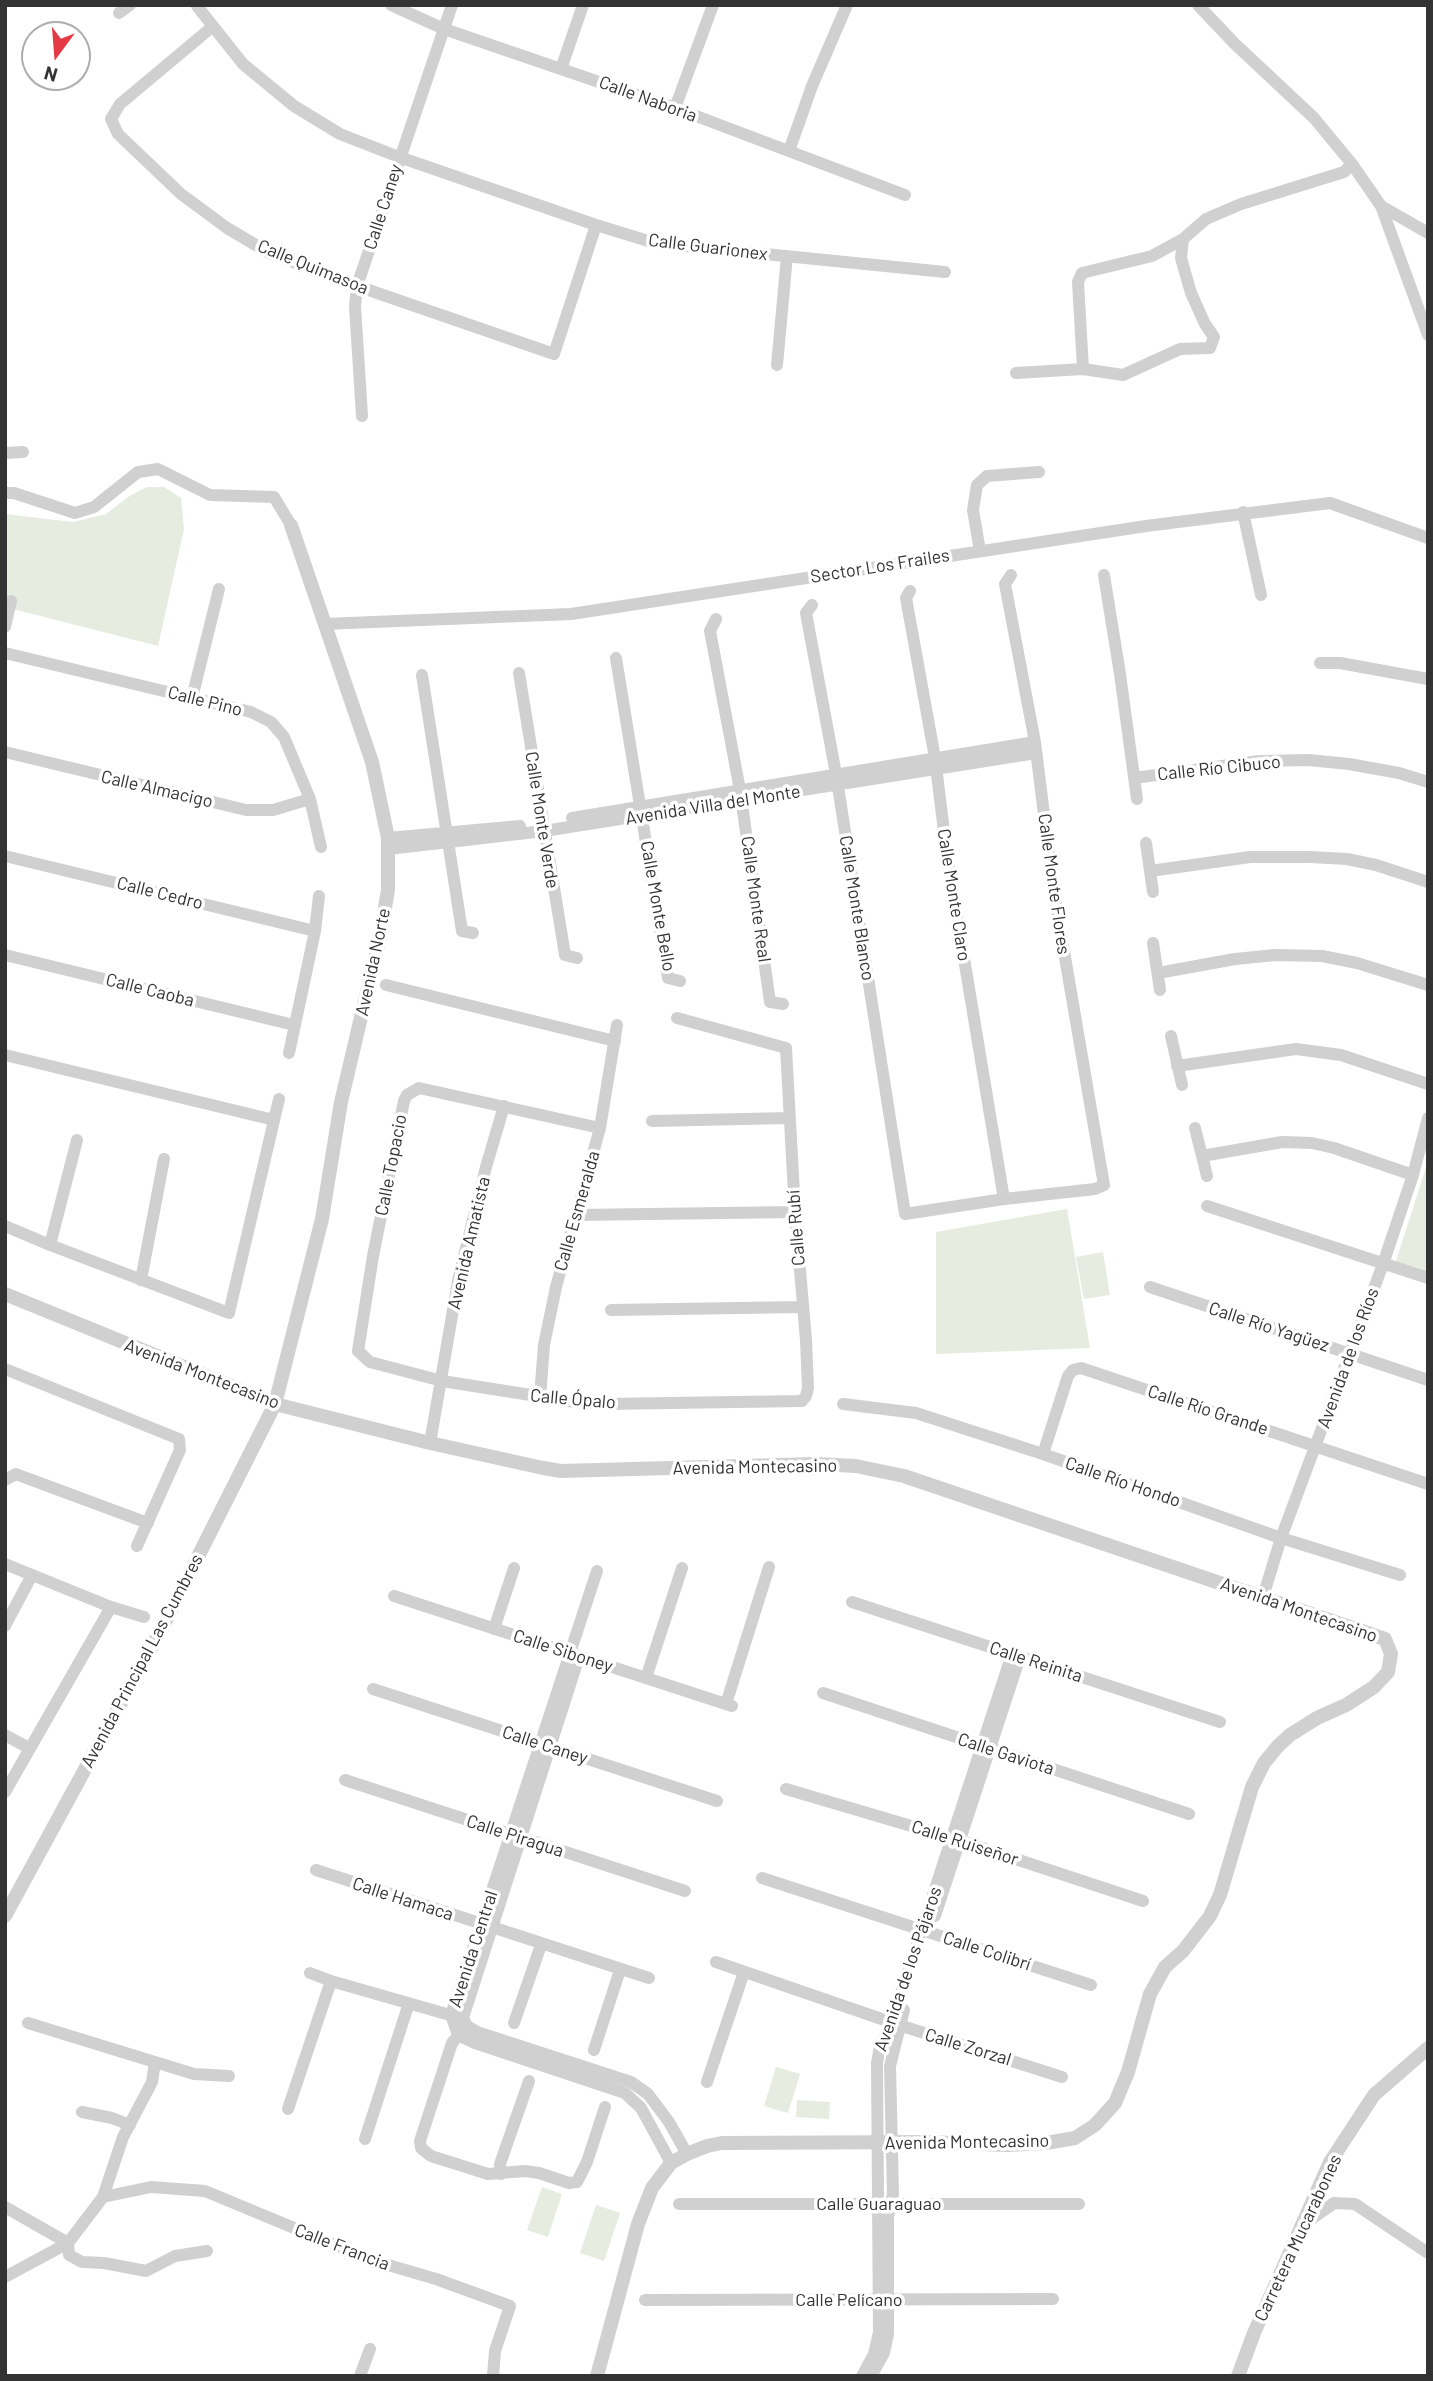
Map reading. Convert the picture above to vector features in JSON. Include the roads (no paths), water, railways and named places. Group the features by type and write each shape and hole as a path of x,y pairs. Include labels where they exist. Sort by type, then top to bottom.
{"street":[{"path":"118,13 130,5"},
{"name":"Calle Naboria","path":"391,5 444,29 675,108 905,195"},
{"name":"Calle Caney","path":"362,416 355,306 357,286 452,5"},
{"path":"561,69 583,5"},
{"path":"675,108 713,5"},
{"path":"789,152 811,86 847,5"},
{"path":"1198,5 1314,118 1352,164 1381,206 1428,335"},
{"name":"Calle Guarionex","path":"197,6 243,64 295,106 340,134 399,157 655,243 945,272"},
{"name":"Calle Quimasoa","path":"212,27 120,104 111,119 118,134 181,194 227,228 271,254 554,354 596,225"},
{"path":"1083,369 1078,282 1082,273 1152,256 1183,239 1206,219 1241,204 1344,172 1352,164"},
{"path":"1381,206 1428,233"},
{"path":"1016,373 1083,369 1123,375 1180,349 1210,348 1214,337 1191,293 1181,258 1183,239"},
{"path":"777,365 787,256"},
{"path":"5,453 23,452"},
{"path":"5,493 15,493 75,513 94,507 138,472 158,469 210,495 274,497 291,525"},
{"path":"980,551 973,510 977,485 987,476 1040,472"},
{"name":"Sector Los Frailes","path":"324,624 570,614 1243,512 1330,503 1428,538"},
{"path":"1243,512 1261,595"},
{"name":"Avenida Norte","path":"275,1404 322,1219 341,1102 384,918 388,890 388,844 372,762 291,525"},
{"name":"Calle Monte Flores","path":"1004,1199 1095,1189 1104,1185 1053,887 1035,748 1005,584 1011,575"},
{"path":"1104,575 1137,799"},
{"path":"192,698 219,589"},
{"name":"Calle Monte Claro","path":"909,591 906,598 936,764 947,856 1004,1199"},
{"path":"5,627 11,601"},
{"name":"Calle Monte Blanco","path":"812,605 806,613 837,780 905,1214 1004,1199"},
{"name":"Calle Monte Real","path":"716,619 710,631 741,795 771,1002 783,1004"},
{"name":"Calle Pino","path":"5,653 251,712 271,722 284,737 310,799 321,847"},
{"name":"Calle Monte Bello","path":"616,658 668,978 680,981"},
{"path":"1320,663 1340,663 1428,679"},
{"name":"Calle Monte Verde","path":"519,673 565,955 577,958"},
{"path":"422,675 462,931 473,933"},
{"name":"Avenida Villa del Monte","path":"388,844 543,827 1035,748"},
{"name":"Calle Almacigo","path":"5,752 246,810 273,810 310,799"},
{"name":"Calle Río Cibuco","path":"1134,778 1223,764 1308,760 1399,772 1428,782"},
{"path":"1146,843 1153,892"},
{"name":"Calle Cedro","path":"5,856 315,931"},
{"path":"1150,871 1250,857 1310,857 1347,859 1376,865 1428,882"},
{"path":"289,1053 315,931 319,896"},
{"path":"1153,943 1160,990"},
{"name":"Calle Caoba","path":"5,955 295,1025"},
{"path":"1158,973 1235,959 1275,955 1322,956 1357,963 1428,985"},
{"path":"386,985 615,1041"},
{"name":"Calle Rubí","path":"677,1018 786,1048 808,1388 802,1401 796,1402"},
{"name":"Calle Esmeralda","path":"540,1397 544,1345 556,1287 600,1128 617,1025"},
{"path":"1171,1036 1182,1085"},
{"path":"1177,1066 1296,1049 1341,1055 1428,1084"},
{"path":"5,1055 274,1120"},
{"name":"Calle Topacio","path":"358,1351 371,1266 407,1095 419,1088 600,1128"},
{"path":"5,1226 229,1312 279,1099"},
{"name":"Avenida Amatista","path":"430,1443 458,1281 504,1106"},
{"path":"652,1121 789,1118"},
{"name":"Avenida de los Ríos","path":"1263,1597 1281,1538 1413,1175 1428,1118"},
{"path":"1195,1128 1207,1176"},
{"path":"50,1245 77,1140"},
{"path":"1202,1156 1282,1142 1312,1143 1413,1175"},
{"path":"141,1280 164,1159"},
{"path":"1207,1206 1428,1278"},
{"path":"577,1215 795,1212"},
{"name":"Calle Río Yagüez","path":"1150,1287 1428,1380"},
{"name":"Avenida Montecasino","path":"5,1294 275,1404 430,1443 561,1471 815,1464 856,1466 904,1476 1385,1639 1391,1654 1388,1672 1374,1687 1290,1735 1264,1763 1252,1787 1220,1895 1210,1916 1183,1951 1165,1967 1150,1994 1128,2072 1115,2103 1095,2125 1075,2138 1046,2143 722,2143 687,2154 671,2163 652,2188 638,2224 597,2376"},
{"path":"611,1310 802,1307"},
{"name":"Calle Ópalo","path":"358,1351 370,1362 442,1381 540,1397 604,1404 796,1402"},
{"name":"Calle Río Grande","path":"1043,1454 1068,1376 1073,1370 1081,1368 1428,1484"},
{"path":"5,1369 178,1439 180,1450 137,1546"},
{"name":"Avenida Principal Las Cumbres","path":"5,1916 162,1628 275,1404"},
{"name":"Calle Río Hondo","path":"843,1404 916,1413 1400,1576"},
{"path":"5,1480 16,1474 148,1523"},
{"path":"5,1564 144,1617"},
{"name":"Calle Siboney","path":"394,1596 729,1705 769,1567"},
{"path":"494,1629 514,1568"},
{"path":"646,1678 682,1568"},
{"name":"Avenida Central","path":"597,1572 575,1655 486,1926 460,2023 580,2071 631,2082 648,2094 669,2122 687,2154"},
{"path":"5,1626 32,1575"},
{"name":"Calle Reinita","path":"852,1602 1220,1722"},
{"path":"5,1792 111,1606"},
{"name":"Avenida de los Pájaros","path":"871,2376 884,2353 886,2343 885,2143 877,2063 880,2046 895,2024 1016,1656"},
{"name":"Calle Caney","path":"373,1689 717,1801"},
{"name":"Calle Gaviota","path":"823,1693 1189,1814"},
{"path":"5,1735 29,1748"},
{"name":"Calle Piragua","path":"345,1780 685,1891"},
{"name":"Calle Ruiseñor","path":"786,1789 956,1840 1143,1901"},
{"name":"Calle Hamaca","path":"316,1870 649,1978"},
{"name":"Calle Colibrí","path":"762,1878 1091,1985"},
{"path":"514,2023 541,1944"},
{"name":"Calle Zorzal","path":"716,1962 895,2024 1062,2077"},
{"path":"594,2050 620,1969"},
{"path":"707,2082 744,1972"},
{"path":"310,1973 409,2003 460,2023 420,2141 421,2148 431,2156 488,2174 525,2171 569,2183 577,2182 587,2162 605,2107"},
{"path":"288,2109 331,1981"},
{"path":"365,2140 409,2003"},
{"path":"28,2023 194,2074 229,2076"},
{"name":"Carretera Mucarabones","path":"1238,2376 1299,2228 1330,2162 1374,2095 1428,2048"},
{"path":"5,2277 68,2243 103,2197 123,2137 152,2082 155,2062"},
{"name":"Avenida Central","path":"580,2071 625,2093 640,2108 671,2163"},
{"path":"501,2174 500,2164 529,2081"},
{"path":"82,2112 130,2125"},
{"name":"Calle Francia","path":"103,2197 151,2187 205,2190 371,2260 436,2279 510,2306 495,2351 493,2376"},
{"path":"1299,2228 1334,2203 1355,2204 1428,2253"},
{"name":"Calle Guaraguao","path":"680,2204 1079,2204"},
{"path":"5,2207 68,2243"},
{"path":"68,2243 69,2255 82,2262 146,2271 174,2256 207,2251"},
{"name":"Calle Pelícano","path":"645,2300 1053,2299"},
{"name":"Avenida de los Pájaros","path":"862,2376 874,2354 884,2300"},
{"path":"360,2376 370,2349"}]}
